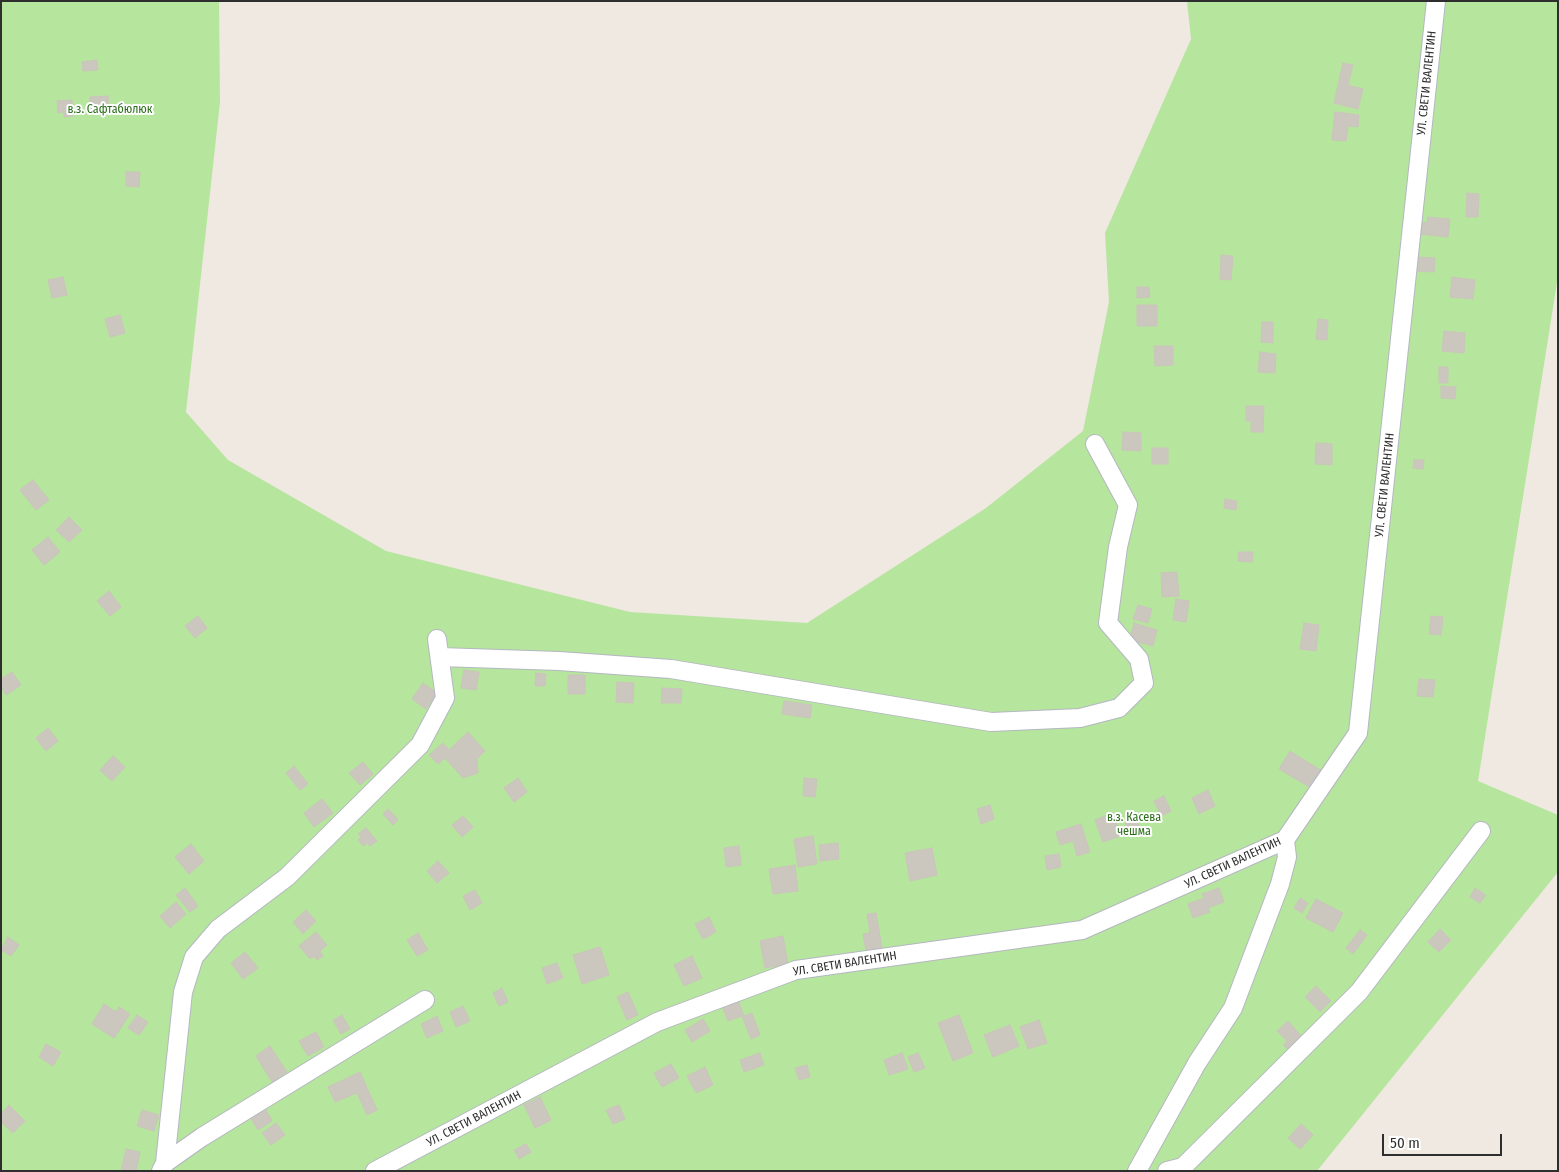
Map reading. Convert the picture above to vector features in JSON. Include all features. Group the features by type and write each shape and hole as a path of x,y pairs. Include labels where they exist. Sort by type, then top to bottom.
{"street":[{"name":"УЛ. СВЕТИ ВАЛЕНТИН","path":"375,1171 657,1022 796,970 1082,930 1285,840 1358,733 1436,1"},
{"path":"440,657 560,661 671,668 991,722 1080,718 1119,708 1144,683 1139,659 1108,623 1118,547 1128,505 1095,444"},
{"path":"163,1167 183,992 194,957 218,929 287,877 420,745 445,698 437,639"},
{"path":"1166,1171 1183,1166 1359,992 1481,831"},
{"path":"1136,1171 1197,1063 1233,1008 1280,884 1286,857 1285,840"},
{"path":"163,1167 202,1138 425,1000"}],"green space":[{"name":"в.з. Касева чешма","path":"1,1 219,1 220,102 186,412 228,460 386,551 630,612 807,623 986,508 1083,431 1109,302 1105,233 1191,39 1187,1 1558,1 1558,276 1478,781 1558,815 1558,872 1317,1171 1,1171"}],"building":[{"path":"97,60 98,70 83,71 82,62"},
{"path":"1343,63 1353,65 1348,85 1363,89 1358,109 1334,103"},
{"path":"108,96 109,111 90,112 90,97"},
{"path":"72,100 73,116 64,117 64,112 58,113 57,101"},
{"path":"1335,112 1359,115 1358,127 1348,126 1346,141 1332,140"},
{"path":"126,172 140,172 139,187 126,186"},
{"path":"1467,193 1479,194 1478,217 1466,217"},
{"path":"1428,217 1450,219 1448,237 1418,234 1420,222 1427,223"},
{"path":"1221,255 1233,256 1231,280 1220,279"},
{"path":"1416,257 1435,258 1434,272 1416,271"},
{"path":"63,277 67,295 52,298 48,280"},
{"path":"1452,277 1475,280 1473,299 1450,297"},
{"path":"1137,287 1149,287 1150,297 1137,298"},
{"path":"1137,305 1157,305 1157,326 1137,326"},
{"path":"120,315 125,333 110,337 105,319"},
{"path":"1318,319 1328,320 1327,340 1316,339"},
{"path":"1262,322 1273,322 1273,343 1261,342"},
{"path":"1444,331 1465,333 1464,353 1442,351"},
{"path":"1154,346 1173,346 1173,365 1155,366"},
{"path":"1260,352 1276,354 1275,373 1258,372"},
{"path":"1439,367 1448,367 1448,383 1439,383"},
{"path":"1441,386 1456,387 1455,399 1441,398"},
{"path":"1246,406 1264,406 1263,432 1251,432 1251,421 1246,421"},
{"path":"1123,432 1141,433 1141,451 1122,450"},
{"path":"1316,443 1332,444 1332,465 1315,464"},
{"path":"1152,448 1168,448 1168,464 1152,464"},
{"path":"1414,460 1424,460 1423,469 1413,468"},
{"path":"33,480 49,500 36,510 20,490"},
{"path":"1225,499 1237,501 1236,510 1224,508"},
{"path":"69,517 82,530 69,542 56,530"},
{"path":"48,537 60,552 44,565 32,550"},
{"path":"1239,552 1253,552 1252,562 1238,561"},
{"path":"1177,572 1179,596 1162,597 1161,573"},
{"path":"109,591 121,607 110,616 97,601"},
{"path":"1176,599 1189,601 1186,622 1173,620"},
{"path":"1138,605 1152,609 1148,623 1133,619"},
{"path":"198,616 207,628 195,638 185,626"},
{"path":"1431,616 1443,617 1441,635 1429,634"},
{"path":"1134,623 1157,630 1153,646 1130,640"},
{"path":"1304,623 1319,625 1316,651 1300,649"},
{"path":"464,670 479,672 476,690 461,688"},
{"path":"12,672 21,685 6,695 1,687 1,679"},
{"path":"536,673 546,674 545,686 535,686"},
{"path":"568,675 585,675 585,694 568,694"},
{"path":"1419,679 1435,680 1433,697 1417,696"},
{"path":"617,682 634,683 633,703 616,702"},
{"path":"423,683 437,693 426,709 412,699"},
{"path":"662,688 682,689 681,703 661,703"},
{"path":"784,701 812,705 810,718 782,714"},
{"path":"48,728 58,741 46,751 36,738"},
{"path":"468,732 485,751 477,759 478,773 463,778 445,758 438,764 429,755 443,743 449,750"},
{"path":"1290,751 1322,771 1311,788 1279,769"},
{"path":"113,756 125,767 112,781 100,770"},
{"path":"363,762 373,774 360,785 349,773"},
{"path":"294,766 308,784 300,790 286,773"},
{"path":"518,778 527,792 514,802 504,788"},
{"path":"804,778 817,779 815,797 803,796"},
{"path":"1208,790 1215,806 1199,814 1192,798"},
{"path":"1164,796 1171,811 1161,816 1154,801"},
{"path":"322,799 333,813 314,827 304,813"},
{"path":"990,805 994,819 981,824 977,809"},
{"path":"388,809 398,819 393,825 383,814"},
{"path":"1113,813 1121,836 1103,842 1095,820"},
{"path":"463,816 473,827 462,837 452,825"},
{"path":"1136,819 1141,831 1131,836 1125,823"},
{"path":"1081,824 1090,852 1077,856 1073,841 1060,845 1056,832"},
{"path":"366,828 377,841 370,846 367,843 363,846 358,840 361,837 358,834"},
{"path":"813,836 817,864 798,867 794,839"},
{"path":"838,843 839,859 820,861 819,845"},
{"path":"191,844 204,861 189,874 175,857"},
{"path":"739,846 741,865 726,867 724,848"},
{"path":"932,848 937,875 910,881 905,853"},
{"path":"1059,854 1061,867 1047,870 1045,856"},
{"path":"438,861 449,873 437,883 427,871"},
{"path":"795,865 798,891 773,894 769,869"},
{"path":"185,888 198,906 190,912 176,895"},
{"path":"1219,888 1224,902 1208,908 1210,912 1193,918 1188,904 1204,898 1202,894"},
{"path":"1475,888 1486,895 1480,903 1470,897"},
{"path":"475,890 482,903 470,910 463,896"},
{"path":"1300,898 1308,903 1302,913 1294,908"},
{"path":"1316,899 1343,913 1333,932 1306,918"},
{"path":"176,902 186,914 170,928 160,916"},
{"path":"306,910 316,921 303,934 293,922"},
{"path":"876,913 882,948 866,951 863,934 870,933 867,914"},
{"path":"709,917 716,932 703,939 695,924"},
{"path":"1440,929 1451,940 1439,952 1428,942"},
{"path":"1360,930 1367,935 1353,954 1346,948"},
{"path":"316,932 327,945 320,951 323,956 317,960 314,956 310,959 299,946"},
{"path":"418,933 428,950 417,956 407,940"},
{"path":"783,936 788,964 765,968 760,941"},
{"path":"8,937 19,945 11,956 1,950"},
{"path":"600,947 609,975 582,984 573,955"},
{"path":"245,952 258,968 243,979 231,963"},
{"path":"692,956 702,978 684,986 674,965"},
{"path":"557,963 563,978 547,984 542,968"},
{"path":"1316,986 1331,1001 1320,1012 1305,997"},
{"path":"502,988 508,1002 499,1006 493,993"},
{"path":"628,992 638,1015 627,1020 617,997"},
{"path":"738,1000 744,1016 752,1013 760,1035 751,1039 742,1016 728,1021 722,1006"},
{"path":"104,1004 116,1012 119,1007 130,1014 114,1038 92,1024"},
{"path":"463,1006 470,1021 456,1027 450,1012"},
{"path":"137,1015 148,1022 139,1035 128,1028"},
{"path":"342,1015 350,1029 341,1034 333,1020"},
{"path":"959,1015 973,1053 953,1061 938,1023"},
{"path":"437,1016 443,1031 427,1038 421,1024"},
{"path":"703,1019 710,1031 692,1042 685,1030"},
{"path":"1039,1020 1047,1043 1028,1049 1020,1027"},
{"path":"1288,1021 1303,1038 1290,1051 1283,1045 1287,1041 1277,1031"},
{"path":"1010,1025 1019,1046 993,1057 984,1035"},
{"path":"316,1032 324,1047 308,1056 299,1041"},
{"path":"46,1044 61,1052 53,1066 39,1057"},
{"path":"270,1046 287,1072 272,1082 256,1056"},
{"path":"760,1053 764,1065 744,1072 740,1060"},
{"path":"902,1053 908,1069 889,1075 884,1060"},
{"path":"918,1053 925,1068 914,1072 908,1057"},
{"path":"671,1064 679,1078 662,1087 654,1073"},
{"path":"807,1065 810,1077 799,1080 795,1068"},
{"path":"705,1067 713,1085 696,1093 687,1076"},
{"path":"360,1072 377,1110 367,1115 357,1093 335,1102 328,1087"},
{"path":"540,1097 551,1120 535,1128 524,1105"},
{"path":"9,1105 25,1121 13,1133 1,1122 1,1114"},
{"path":"619,1105 625,1119 613,1124 606,1110"},
{"path":"265,1108 272,1121 258,1130 250,1117"},
{"path":"142,1110 159,1115 154,1131 137,1126"},
{"path":"276,1123 285,1135 271,1145 262,1133"},
{"path":"1301,1124 1313,1135 1300,1149 1288,1138"},
{"path":"526,1144 531,1152 519,1159 514,1150"},
{"path":"126,1149 140,1152 136,1171 121,1171"}],"park label":[{"name":"в.з. Сафтабюлюк","path":"110,110"}]}
